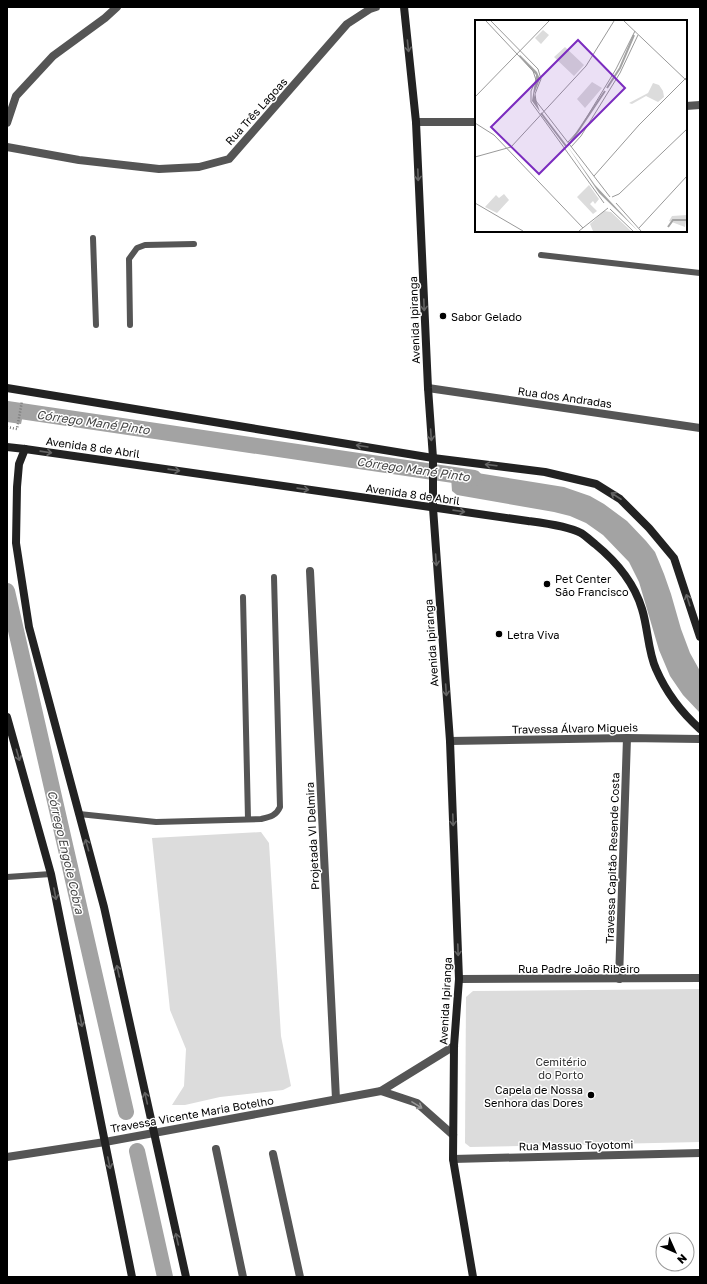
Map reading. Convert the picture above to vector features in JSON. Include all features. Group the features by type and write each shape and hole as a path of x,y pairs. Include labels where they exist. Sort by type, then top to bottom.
{"street":[{"path":"7,123 16,96 52,56 105,18 117,7"},
{"name":"Rua Três Lagoas","path":"7,147 79,160 159,169 199,167 229,159 347,24 370,9 376,7"},
{"name":"Avenida Ipiranga","path":"404,7 416,122 428,388 433,459 433,505 450,741 459,979 454,1046 453,1159 473,1277"},
{"path":"687,106 700,105"},
{"path":"416,122 475,122"},
{"path":"7,388 433,459 544,472 596,484 620,498 649,528 674,558 700,637"},
{"name":"Rua dos Andradas","path":"428,388 700,428"},
{"name":"Avenida 8 de Abril","path":"7,447 433,505 560,526 581,533 620,567 634,587 642,609 655,667 668,694 689,719 700,729"},
{"path":"25,449 19,464 18,472 16,543 29,627 104,907 186,1277"},
{"name":"Projetada VI Delmira","path":"310,571 336,1099"},
{"path":"7,717 51,874 132,1277"},
{"name":"Travessa Álvaro Migueis","path":"450,741 627,738 700,739"},
{"name":"Travessa Capitão Resende Costa","path":"619,979 627,738"},
{"name":"Rua Padre João Ribeiro","path":"459,979 700,978"},
{"name":"Travessa Vicente Maria Botelho","path":"7,1157 105,1142 381,1091 454,1046"},
{"name":"Travessa Vicente Maria Botelho","path":"381,1091 417,1103 453,1135"},
{"path":"216,1149 244,1277"},
{"name":"Rua Massuo Toyotomi","path":"453,1159 700,1153"},
{"path":"273,1154 300,1277"}],"lane":[{"path":"92,238 96,325"},
{"path":"130,325 129,259 137,248 145,245 194,244"},
{"path":"541,255 700,273"},
{"path":"79,814 156,822 261,819 273,816 278,812 280,807 274,577"},
{"path":"243,597 248,819"},
{"path":"7,877 51,874"}],"path":[{"path":"7,427 17,429 22,404"}],"green space":[{"path":"261,832 269,843 281,1036 291,1086 283,1090 220,1097 185,1105 172,1105 184,1086 186,1049 170,1010 152,838"},
{"name":"Cemitério do Porto","path":"700,989 700,1142 470,1147 465,1143 466,997 473,991"}],"shaded area":[{"name":"Córrego Mané Pinto","path":"7,403 25,406 21,424 7,422"},
{"path":"459,470 564,487 590,496 604,504 627,521 655,552 664,574 681,629 690,653 700,671 700,713 683,695 670,676 659,650 639,582 629,562 603,535 586,523 570,516 457,495 452,491 451,477 454,471"}],"waterway":[{"name":"Córrego Mané Pinto","path":"7,409 474,478"},
{"name":"Córrego Engole Cobra","path":"7,591 126,1112"},
{"name":"Córrego Engole Cobra","path":"137,1151 165,1277"}],"place":[{"name":"Sabor Gelado","path":"443,316"},
{"name":"Pet Center São Francisco","path":"547,584"},
{"name":"Letra Viva","path":"499,634"},
{"name":"Capela de Nossa Senhora das Dores","path":"591,1095"}]}
